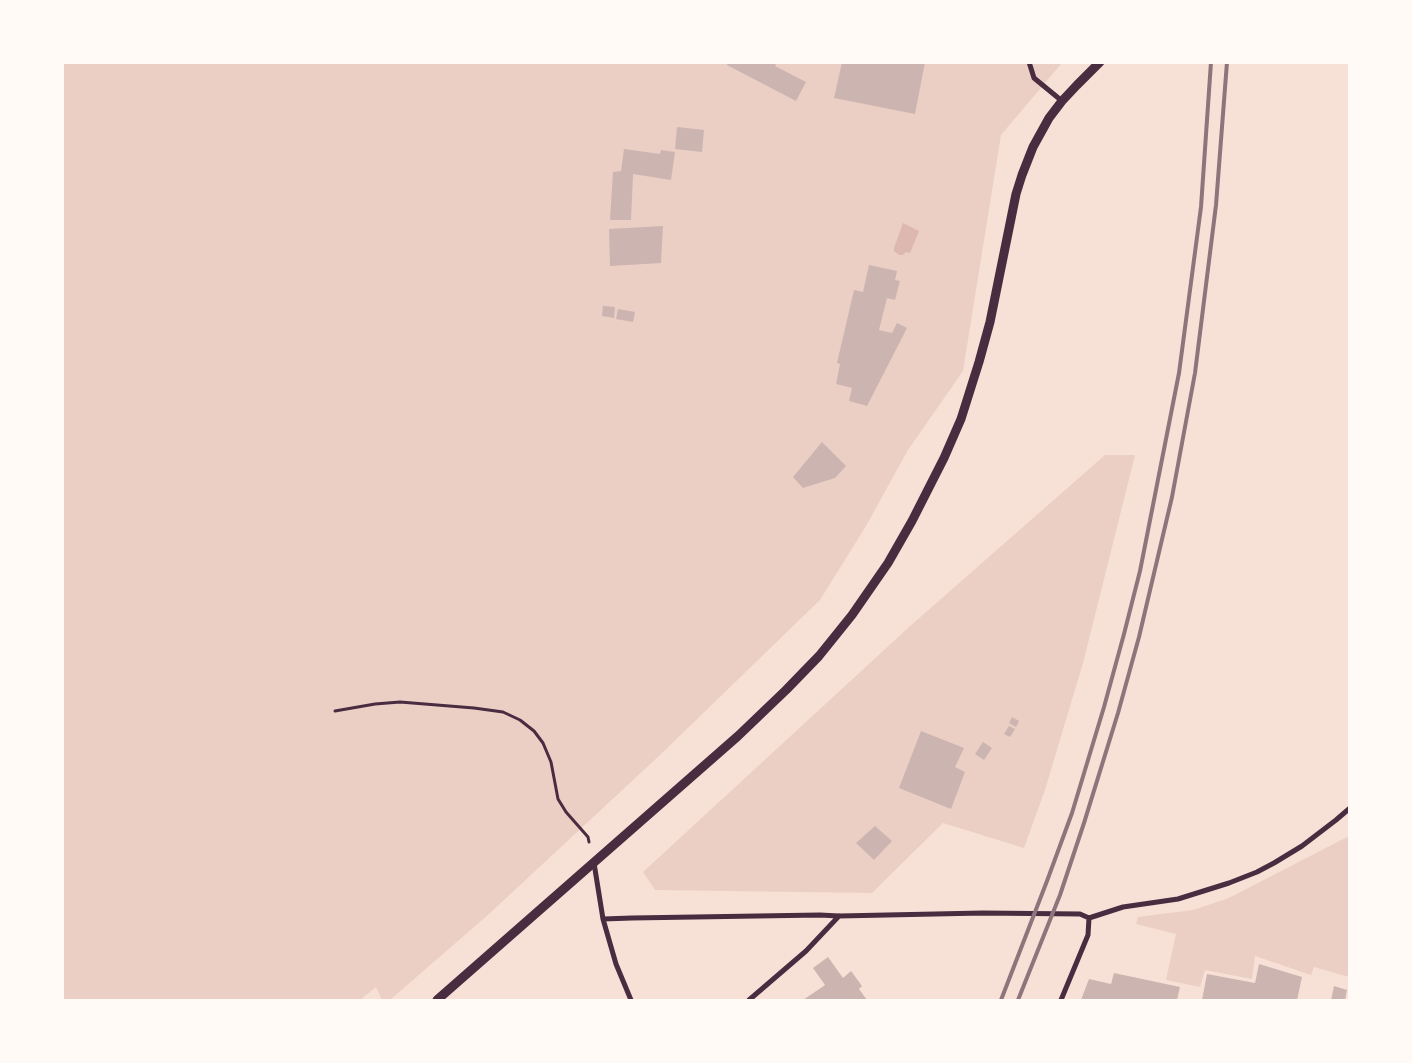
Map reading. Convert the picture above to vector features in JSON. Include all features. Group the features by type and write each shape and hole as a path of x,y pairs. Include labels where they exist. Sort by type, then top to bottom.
{"street":[{"path":"1029,62 1034,78 1062,101"},
{"path":"437,1000 738,736 819,656 852,615 888,563 924,498 961,419 990,322 1013,208 1022,175 1033,147 1049,118 1062,101 1076,84 1100,62"},
{"path":"603,919 983,913 1080,914 1089,918 1123,908 1178,899 1257,872 1302,846 1350,808"},
{"path":"594,863 603,919 616,964 630,1000"},
{"path":"749,1000 806,951 839,916"},
{"path":"1062,1000 1088,935 1089,918"}],"path":[{"path":"335,712 375,704 400,702 503,712 520,720 534,731 543,743 551,762 558,799 566,812 588,837 594,863"}],"shaded area":[{"path":"62,63 1062,63 1001,135 963,371 908,450 866,526 820,600 660,755 489,914 390,1000 382,1000 376,987 360,1000 63,1000"},
{"path":"903,223 919,231 910,253 906,252 903,255 899,255 894,251 894,248"},
{"path":"1105,455 1135,455 1083,663 1045,790 1024,848 943,823 872,893 655,890 643,872 909,627"},
{"path":"1347,837 1350,838 1349,977 1314,967 1311,975 1255,956 1252,979 1205,970 1200,987 1166,980 1176,934 1136,924 1138,917 1193,910 1229,898"}],"building":[{"path":"728,62 777,62 775,66 806,82 796,101 727,65"},
{"path":"842,62 925,62 915,114 834,98"},
{"path":"677,127 704,130 702,152 675,149"},
{"path":"624,149 660,154 661,150 675,152 671,180 633,174 631,220 610,220 613,172 621,171"},
{"path":"663,226 661,263 610,266 609,229"},
{"path":"869,265 897,271 895,280 900,281 895,300 887,298 879,330 892,333 897,323 907,328 867,406 849,401 852,388 836,384 840,364 837,363 854,290 863,292"},
{"path":"603,306 615,307 614,318 602,316"},
{"path":"618,309 635,312 633,322 616,319"},
{"path":"822,442 846,466 835,478 803,488 793,477"},
{"path":"1012,717 1019,721 1016,727 1009,723"},
{"path":"1009,726 1015,729 1010,737 1004,734"},
{"path":"921,731 964,748 955,767 965,772 951,809 899,788"},
{"path":"983,742 992,748 984,760 975,754"},
{"path":"875,826 892,841 874,860 856,843"},
{"path":"828,957 843,978 851,971 862,986 859,989 867,1000 803,1000 825,985 813,968"},
{"path":"1259,964 1302,977 1297,1000 1202,1000 1207,974 1255,983"},
{"path":"1114,973 1180,987 1177,1000 1081,1000 1089,979 1111,984"},
{"path":"1334,986 1347,990 1345,1000 1331,1000"}],"railway":[{"path":"1001,1000 1072,813 1104,707 1140,571 1179,373 1201,207 1211,62"},
{"path":"1018,1000 1060,895 1118,713 1139,637 1172,497 1195,373 1216,205 1227,62"}]}
